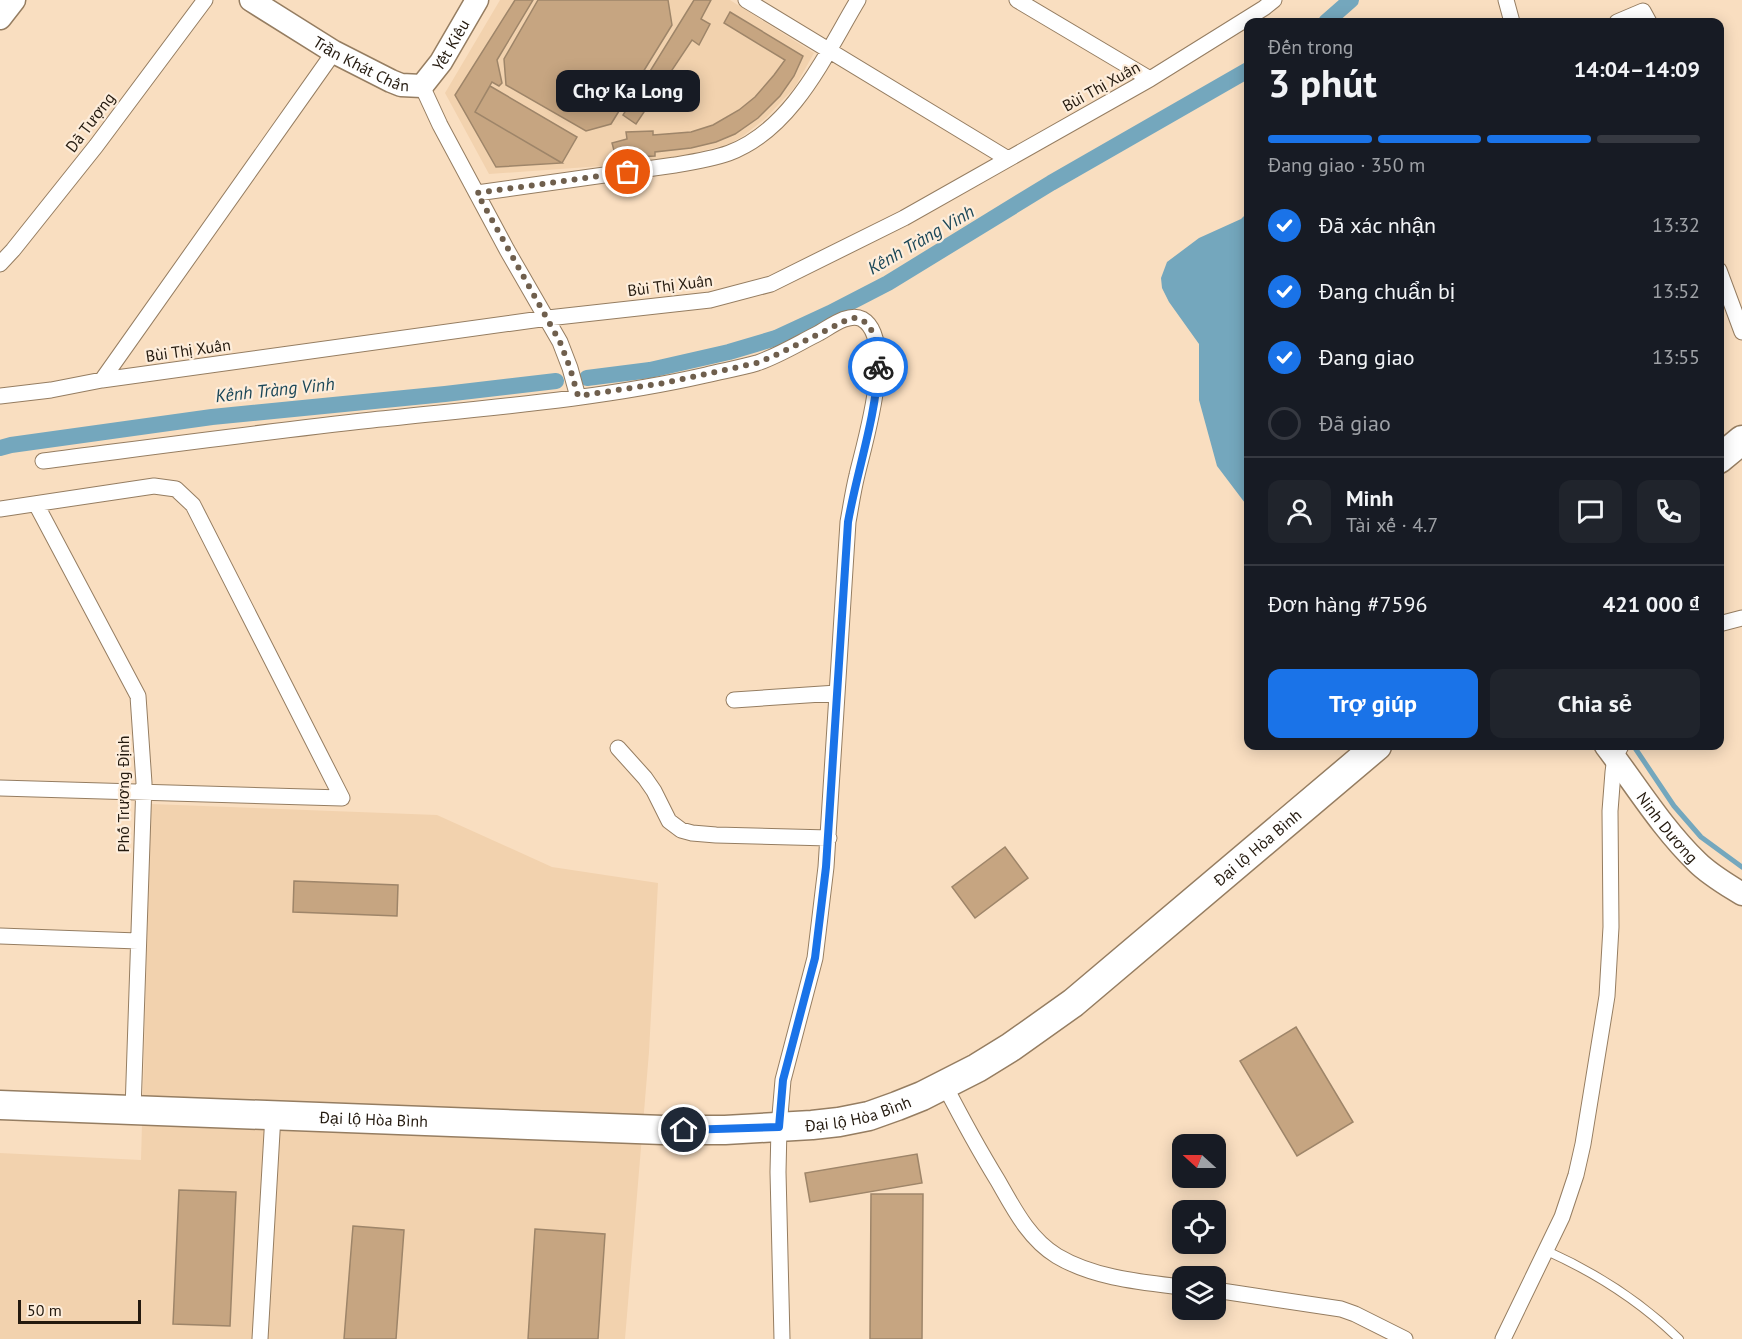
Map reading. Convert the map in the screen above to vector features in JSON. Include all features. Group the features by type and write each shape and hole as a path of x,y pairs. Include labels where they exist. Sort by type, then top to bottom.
{"highway":[{"path":"1724,455 1742,440"},
{"name":"Đại lộ Hòa Bình","path":"0,1105 663,1130 725,1130 812,1125 869,1116 897,1106 977,1068 1073,1003 1372,750"}],"street":[{"path":"0,18 14,0"},
{"name":"Dã Tượng","path":"0,264 96,146 205,0"},
{"name":"Trần Khát Chân","path":"251,0 334,52 391,81 401,85 422,86 440,125 507,250 548,318 560,342 578,396"},
{"name":"Yết Kiêu","path":"422,86 441,62 477,0"},
{"path":"746,0 1008,159"},
{"path":"477,193 704,160 729,153 749,143 766,131 800,96 858,0"},
{"path":"1017,0 1150,79"},
{"name":"Bùi Thị Xuân","path":"1248,18 1274,0"},
{"path":"1506,0 1511,18"},
{"path":"1626,18 1643,11 1647,18"},
{"name":"Bùi Thị Xuân","path":"0,396 548,318 710,300 771,284 904,218 1150,79 1244,20"},
{"path":"102,380 334,52"},
{"path":"1724,283 1742,332"},
{"path":"43,461 645,386 757,363 844,320 858,317 870,327 876,340 877,381 848,522 829,838 815,958 783,1080 778,1172 782,1339"},
{"path":"0,509 154,486 176,489 194,505 342,798 0,788"},
{"name":"Phố Trương Định","path":"36,504 138,696 143,792 133,1110"},
{"path":"1724,623 1742,618"},
{"path":"734,700 837,693"},
{"path":"618,748 645,778 669,820 681,830 716,835 829,838"},
{"path":"1503,1339 1562,1217 1576,1175 1583,1144 1607,996 1611,927 1610,811 1614,750"},
{"name":"Ninh Dương","path":"1615,750 1643,799 1684,849 1714,877 1742,894"},
{"path":"0,936 138,941"},
{"path":"944,1084 985,1160 1033,1237 1058,1257 1079,1267 1125,1279 1172,1286"},
{"path":"260,1339 273,1115"},
{"path":"1226,1292 1341,1309 1405,1339"}],"lane":[{"path":"1547,1251 1591,1272 1619,1290 1679,1339"}],"shaded area":[{"path":"500,0 730,0 814,53 795,87 766,118 729,144 679,157 602,166 489,174 445,93"},
{"path":"151,804 437,815 552,867 658,883 649,1052 625,1339 0,1339 0,1153 141,1160"}],"water":[{"path":"1244,216 1244,502 1217,466 1199,400 1199,344 1169,302 1162,288 1161,278 1167,262 1199,238"}],"building":[{"path":"515,0 533,0 497,60 502,83 499,86 492,82 475,112 562,163 496,167 455,95"},
{"path":"538,0 668,0 672,25 611,124 586,131 506,85 504,59"},
{"path":"694,0 711,0 701,19 710,24 699,45 692,40 636,124 623,115"},
{"path":"730,12 803,56 794,76 780,96 758,118 735,134 716,142 691,148 655,152 655,156 616,158 612,143 627,139 626,132 653,131 653,135 691,132 713,125 739,110 755,97 774,75 785,60 724,23"},
{"path":"490,86 577,137 562,163 475,112"},
{"path":"1005,847 1028,878 975,918 952,887"},
{"path":"294,881 398,885 397,916 293,912"},
{"path":"1296,1027 1353,1122 1297,1156 1240,1061"},
{"path":"917,1154 922,1183 810,1202 805,1173"},
{"path":"179,1190 236,1192 230,1326 173,1324"},
{"path":"871,1194 923,1194 922,1339 870,1339"},
{"path":"353,1226 404,1230 396,1339 344,1339"},
{"path":"535,1229 605,1234 598,1339 528,1339"}],"waterway":[{"name":"Kênh Tràng Vinh","path":"1331,18 1351,0"},
{"name":"Kênh Tràng Vinh","path":"587,378 650,370 729,352 776,338 830,313 888,283 1051,183 1244,72"},
{"name":"Kênh Tràng Vinh","path":"0,448 212,417 556,381"},
{"path":"1636,750 1674,806 1701,837 1742,867"}],"way so far":[{"path":"628,172 477,193 560,342 578,396 664,383 757,363 844,320 858,317 870,327 876,340 878,367"}],"place":[{"name":"Chợ Ka Long","path":"628,172"}],"route":[{"path":"684,1130 779,1127 783,1080 815,958 829,838 848,522 873,406 878,367"}]}
